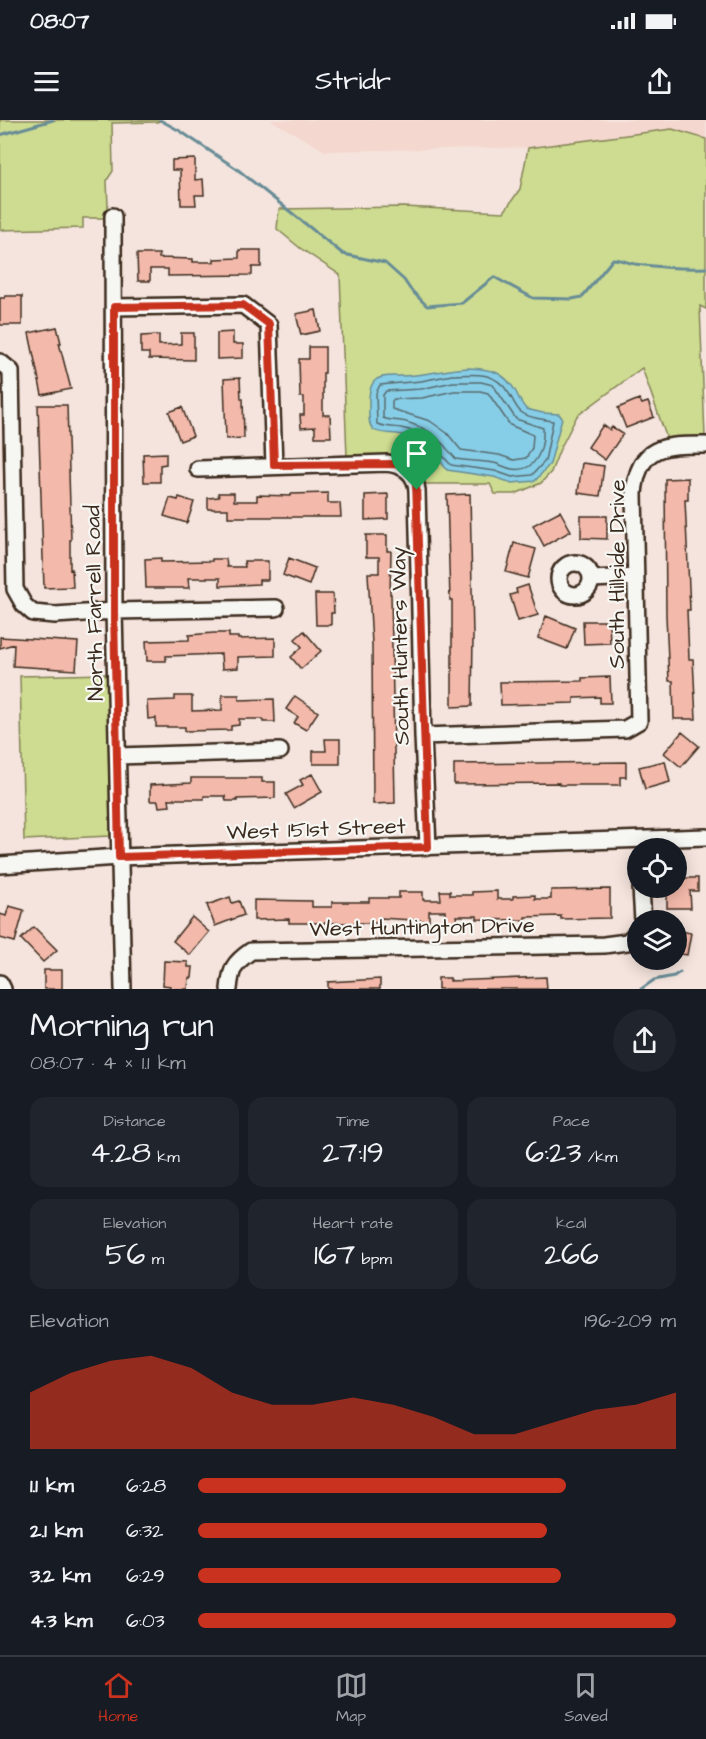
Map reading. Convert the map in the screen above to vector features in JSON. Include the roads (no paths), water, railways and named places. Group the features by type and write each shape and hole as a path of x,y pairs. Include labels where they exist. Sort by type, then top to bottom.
{"street":[{"name":"North Farrell Road","path":"113,216 114,611 123,989"},
{"path":"114,307 243,305 269,324 274,465 198,469"},
{"path":"0,362 11,371 15,589 24,605 33,613 54,615 114,611 276,608"},
{"name":"South Hillside Drive","path":"423,736 625,729 639,721 634,494 637,475 651,453 662,447 706,445"},
{"name":"South Hunters Way","path":"274,465 387,463 404,467 414,477 417,490 428,847"},
{"path":"591,579 636,577"},
{"path":"118,756 280,752"},
{"name":"West 151st Street","path":"687,839 706,837"},
{"name":"West 151st Street","path":"0,865 119,857 428,847 627,844"},
{"name":"West Huntington Drive","path":"229,989 236,962 251,951 604,945 627,942"},
{"path":"0,983 3,989"}],"water":[{"path":"468,368 484,369 502,375 526,409 559,414 562,418 550,464 535,481 512,483 494,477 447,470 432,451 413,438 379,432 372,428 369,420 369,397 372,385 377,379 386,376 417,375"}],"waterway":[{"path":"0,135 53,120"},
{"path":"160,120 237,169 343,254 385,263 427,306 462,303 494,277 533,298 582,297 613,259 653,266 706,268"},
{"path":"641,989 654,980 674,976 680,972"}]}
